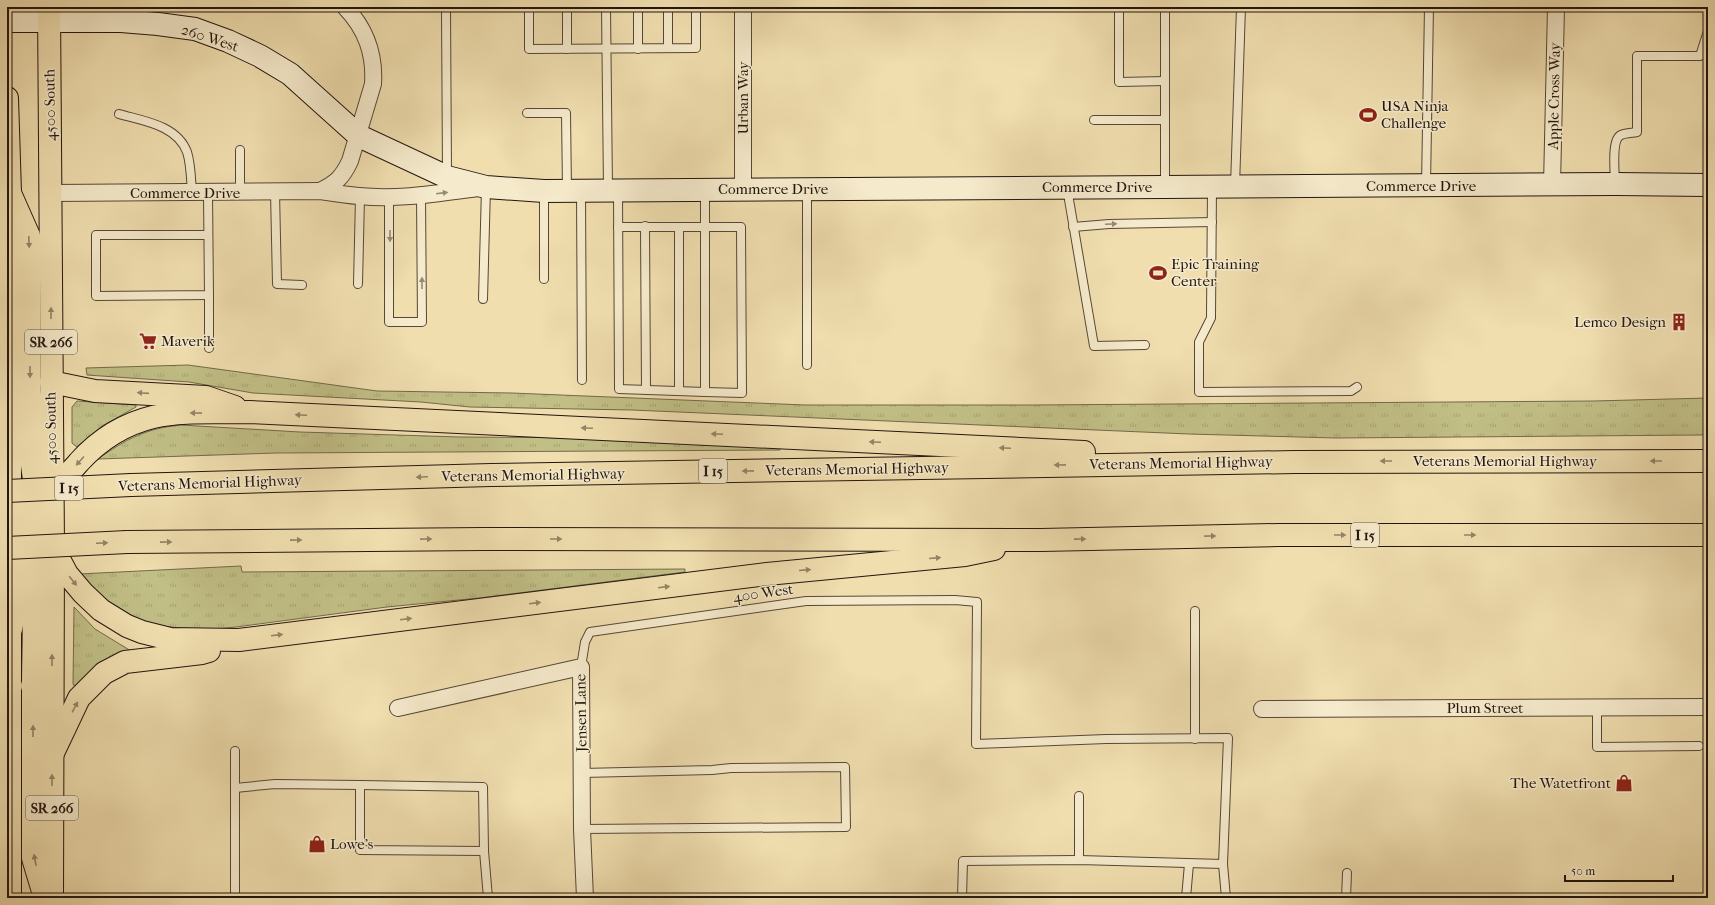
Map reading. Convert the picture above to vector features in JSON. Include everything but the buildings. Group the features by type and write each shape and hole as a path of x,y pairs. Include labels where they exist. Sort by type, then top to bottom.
{"main road":[{"name":"4500 South","path":"49,15 51,389 43,489 53,548 52,898"},
{"name":"SR 266","path":"7,98 8,484 13,546 9,684 10,898"},
{"path":"8,193 29,236 30,425 43,489"},
{"path":"51,389 95,390 206,398 249,412"},
{"path":"45,898 33,858 32,600 13,546 31,516 43,489 99,443 115,432 142,420 176,413 249,412 1295,462"},
{"name":"Veterans Memorial Highway","path":"8,484 131,485 499,475 1295,462 1702,461"},
{"path":"8,484 53,548 67,574 83,593 101,610 127,626 142,632 170,639 239,640 766,574 965,555 1041,540"},
{"name":"I 15","path":"13,546 127,542 484,539 1041,540 1278,535 1699,535"},
{"path":"52,755 80,698 104,673 125,662 202,653 239,640"}],"street":[{"path":"345,7 356,18 364,31 373,58 373,84 359,136"},
{"name":"Urban Way","path":"743,7 744,189"},
{"name":"Apple Cross Way","path":"1552,185 1556,7"},
{"name":"260 West","path":"7,21 49,15 158,24 195,29 228,40 260,56 290,74 359,136"},
{"name":"Commerce Drive","path":"320,191 335,184 344,173 359,136 447,177 486,187"},
{"name":"Commerce Drive","path":"51,193 240,193 320,191 360,197 390,197 421,196 486,187 544,190 706,190 1615,184 1708,185"},
{"name":"Jensen Lane","path":"398,708 581,667 582,829 585,898"},
{"name":"Plum Street","path":"1262,709 1708,707"}],"lane":[{"path":"446,7 447,177"},
{"path":"529,7 529,49 696,48 696,7"},
{"path":"567,7 567,49"},
{"path":"606,7 606,49 613,190 618,227 619,388 742,393 741,227 618,227"},
{"path":"638,7 638,49"},
{"path":"668,7 668,48"},
{"path":"1119,7 1119,82 1166,81"},
{"path":"1165,7 1165,187"},
{"path":"1235,186 1241,7"},
{"path":"1426,185 1429,7"},
{"path":"1615,184 1614,150 1617,138 1621,135 1637,132 1637,56 1700,56 1708,31"},
{"path":"527,113 566,113 574,190 582,380"},
{"path":"119,114 158,125 176,136 187,152 192,193"},
{"path":"1094,120 1166,120"},
{"path":"240,150 240,193"},
{"path":"483,299 486,187"},
{"path":"1066,187 1094,346 1145,345"},
{"path":"1212,187 1211,318 1199,342 1199,392 1352,391 1357,387"},
{"path":"807,189 807,365"},
{"path":"544,190 544,279"},
{"path":"705,392 706,190"},
{"path":"275,192 277,284 302,285"},
{"path":"208,193 209,348"},
{"path":"390,197 389,322 422,322 421,196"},
{"path":"358,284 360,197"},
{"path":"1073,227 1109,224 1212,222"},
{"path":"645,226 646,389"},
{"path":"679,227 679,390"},
{"path":"208,235 96,235 96,296 209,295"},
{"name":"400 West","path":"581,667 585,642 590,632 625,626 806,601 955,600 977,602 976,744 1106,739 1195,739"},
{"path":"1194,611 1195,739 1228,738 1223,864 1226,898"},
{"path":"1597,707 1597,747 1700,746"},
{"path":"235,751 235,898"},
{"path":"582,773 712,770 731,768 845,767 846,827 582,829"},
{"path":"235,788 275,784 483,787 484,851 488,898"},
{"path":"360,785 360,850 484,851"},
{"path":"1079,796 1079,860"},
{"path":"962,898 963,861 1079,860 1223,864"},
{"path":"1186,898 1189,864"},
{"path":"1346,898 1347,873"}],"green space":[{"path":"188,365 377,391 512,393 805,405 1594,401 1708,398 1708,432 1702,435 1336,438 1189,434 632,410 470,407 421,402 253,393 189,382 87,375 86,368"},
{"path":"77,401 136,405 136,407 102,426 77,447 72,443 72,407"},
{"path":"181,425 300,432 460,437 616,438 780,442 780,450 276,453 98,459 137,436 158,429"},
{"path":"241,566 242,572 685,569 685,572 205,630 158,626 135,618 106,601 79,574"},
{"path":"74,607 95,629 131,651 100,665 87,674 75,687 73,684"}],"place":[{"name":"USA Ninja Challenge","path":"1368,115"},
{"name":"Epic Training Center","path":"1158,273"},
{"name":"Lemco Design","path":"1679,322"},
{"name":"Maverik","path":"148,341"},
{"name":"The Watetfront","path":"1624,783"},
{"name":"Lowe's","path":"317,844"}]}
